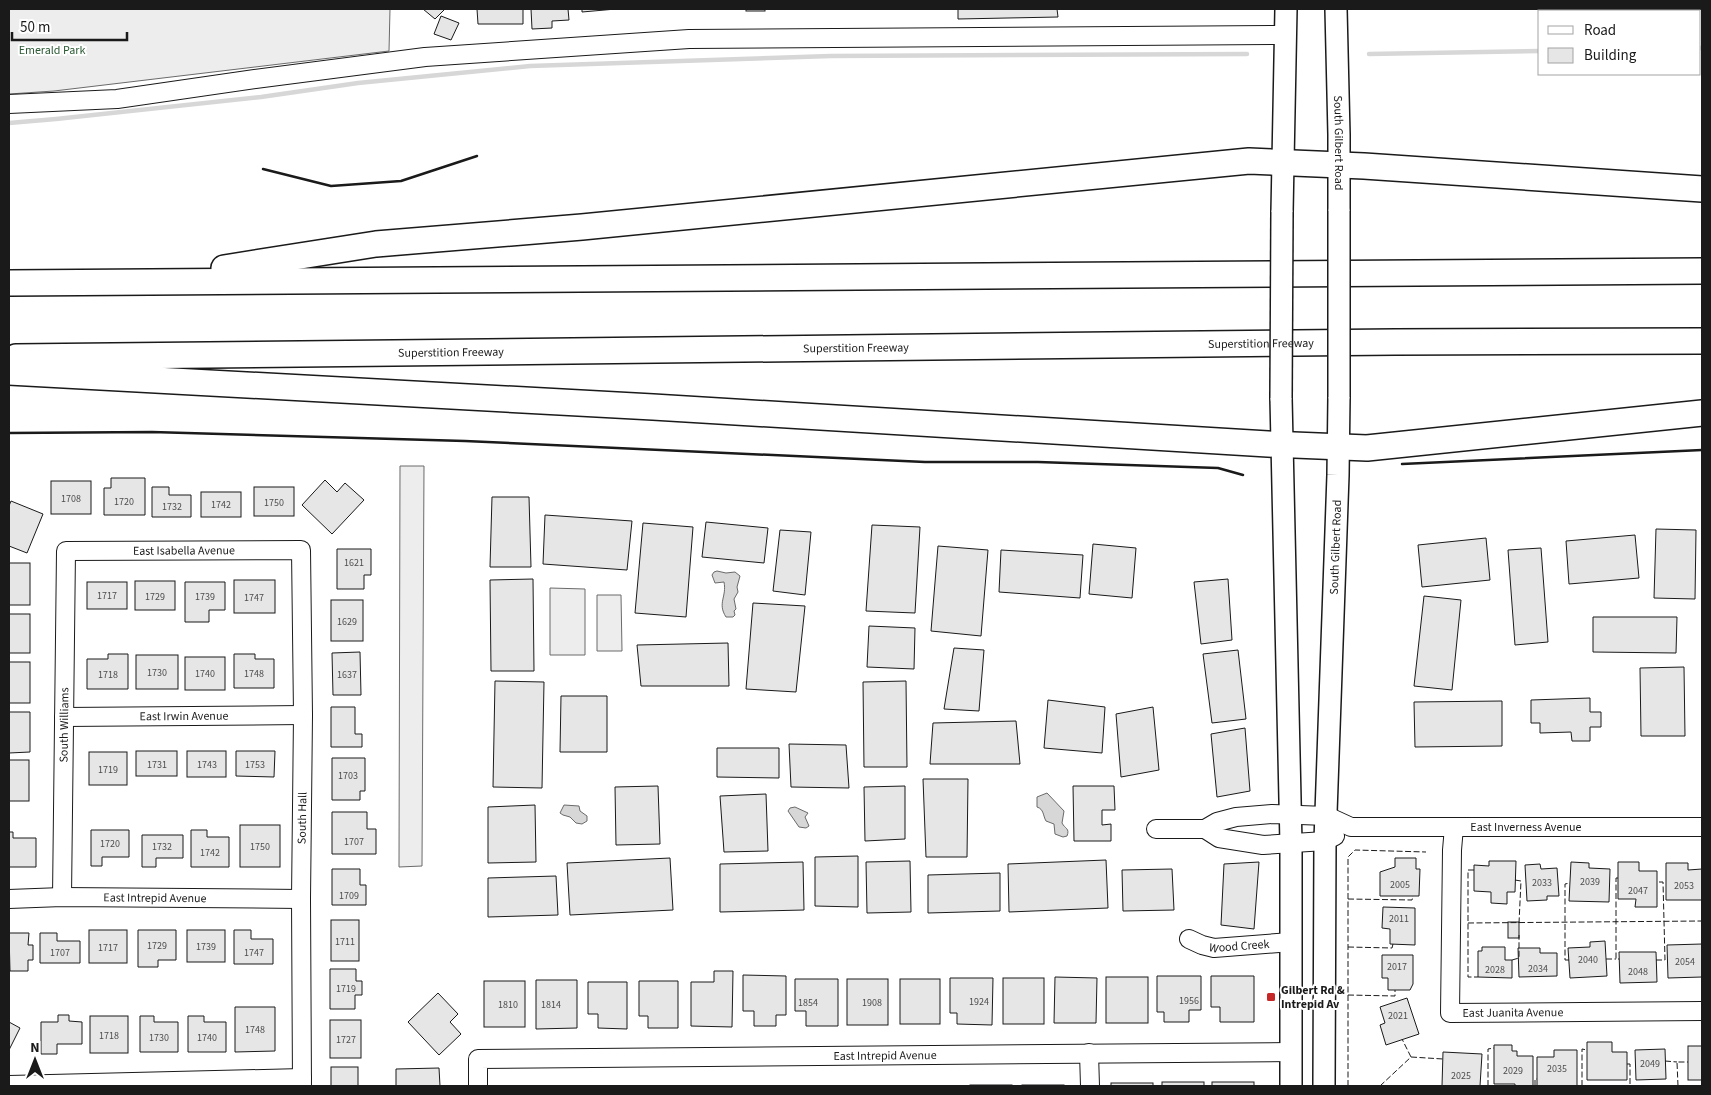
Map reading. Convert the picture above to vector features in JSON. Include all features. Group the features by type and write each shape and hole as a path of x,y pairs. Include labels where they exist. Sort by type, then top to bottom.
{"highway":[{"path":"143,281 376,244 591,226 1249,161 1339,164 1702,189"},
{"path":"9,283 1702,271"},
{"name":"Superstition Freeway","path":"9,357 1702,341"},
{"path":"9,372 1367,448 1702,413"}],"main road":[{"path":"1286,9 1281,398 1291,844 1291,1086"},
{"name":"South Gilbert Road","path":"1324,1086 1325,841 1339,447 1339,164 1336,9"}],"street":[{"path":"9,104 117,99 255,79 425,58 689,39 1286,34"},
{"name":"East Isabella Avenue","path":"66,551 301,550"},
{"name":"South Hall","path":"301,550 303,715 302,1082"},
{"name":"South Williams","path":"62,897 66,551"},
{"name":"East Irwin Avenue","path":"64,717 303,715"},
{"path":"1205,830 1217,822 1236,817 1290,814"},
{"name":"East Inverness Avenue","path":"1290,814 1327,816 1351,827 1702,827"},
{"name":"East Inverness Avenue","path":"1291,844 1325,841 1351,827"},
{"name":"East Juanita Avenue","path":"1454,827 1452,850 1450,1013 1702,1011"},
{"path":"1156,829 1205,830 1219,838 1264,845 1291,844"},
{"name":"East Intrepid Avenue","path":"9,899 62,897 301,899"},
{"name":"Wood Creek","path":"1189,939 1214,948 1291,942"},
{"name":"East Intrepid Avenue","path":"478,1086 478,1059 1291,1052"},
{"path":"1090,1054 1090,1086"},
{"path":"9,1085 302,1082"}],"shaded area":[{"name":"Emerald Park","path":"9,9 390,9 389,51 54,91 9,94"},
{"path":"400,466 424,466 422,866 399,867"},
{"path":"717,571 735,572 740,576 737,587 738,592 734,599 736,609 733,617 726,617 723,612 722,604 725,587 724,582 715,583 712,575"},
{"path":"550,588 585,589 585,655 550,655"},
{"path":"597,595 621,595 622,651 597,651"},
{"path":"1047,793 1064,811 1062,823 1068,830 1067,836 1063,837 1055,834 1054,824 1046,821 1042,811 1037,807 1037,797"},
{"path":"564,805 579,806 580,811 587,816 587,821 582,824 576,823 570,817 560,813"},
{"path":"795,807 808,813 805,817 809,826 806,828 799,827 788,811 790,808"}],"building":[{"path":"423,9 445,9 435,19"},
{"path":"477,9 523,9 523,24 478,24"},
{"path":"531,9 568,9 569,20 552,21 552,28 532,29"},
{"path":"582,9 616,9 582,12"},
{"path":"746,9 765,9 765,11 746,11"},
{"path":"958,9 1057,9 1058,17 958,19"},
{"path":"441,16 459,23 451,40 434,34"},
{"path":"111,478 145,478 145,515 104,515 104,488 111,488"},
{"path":"325,480 337,492 345,483 364,500 332,534 302,505"},
{"path":"51,481 91,481 91,514 51,514"},
{"path":"152,487 169,487 169,495 191,495 191,517 152,517"},
{"path":"254,487 294,487 294,516 254,516"},
{"path":"201,492 241,492 241,517 201,517"},
{"path":"492,497 529,497 531,567 490,567"},
{"path":"11,501 43,514 27,553 9,546 9,506"},
{"path":"545,515 632,521 627,570 543,564"},
{"path":"706,522 768,528 764,563 702,557"},
{"path":"643,523 693,527 686,617 635,613"},
{"path":"872,525 920,527 915,613 866,611"},
{"path":"1656,529 1696,530 1695,599 1654,598"},
{"path":"780,530 811,532 805,595 773,591"},
{"path":"1635,535 1639,578 1569,584 1566,541"},
{"path":"1486,538 1490,580 1422,587 1418,545"},
{"path":"1093,544 1136,548 1132,598 1089,594"},
{"path":"938,546 988,550 981,636 931,631"},
{"path":"1541,548 1548,642 1515,645 1508,550"},
{"path":"337,549 371,549 371,575 364,575 364,589 337,589"},
{"path":"1001,550 1083,555 1080,598 999,592"},
{"path":"9,563 30,563 30,605 9,605"},
{"path":"533,579 534,671 491,671 490,580"},
{"path":"1228,579 1232,640 1201,644 1194,582"},
{"path":"234,580 275,580 275,613 234,613"},
{"path":"135,581 175,581 175,610 135,610"},
{"path":"87,582 127,582 127,609 87,609"},
{"path":"185,582 225,582 225,610 209,610 209,622 185,622"},
{"path":"1424,596 1461,600 1452,690 1414,686"},
{"path":"331,600 363,600 363,641 331,641"},
{"path":"753,603 805,606 796,692 746,689"},
{"path":"9,614 30,614 30,653 9,653"},
{"path":"1593,617 1677,617 1676,653 1593,652"},
{"path":"869,626 915,628 914,669 867,667"},
{"path":"728,643 729,686 641,686 637,645"},
{"path":"954,648 984,650 979,711 944,709"},
{"path":"1238,650 1246,719 1212,723 1203,654"},
{"path":"360,652 361,695 333,695 332,653"},
{"path":"108,654 128,654 128,689 87,689 87,659 108,659"},
{"path":"234,654 255,654 255,659 274,659 274,688 234,688"},
{"path":"136,655 178,655 178,689 136,689"},
{"path":"185,657 225,657 225,690 185,690"},
{"path":"9,662 30,662 30,703 9,703"},
{"path":"1684,667 1685,736 1641,736 1640,668"},
{"path":"495,681 544,682 542,788 493,787"},
{"path":"906,681 907,767 864,767 863,682"},
{"path":"561,696 607,696 607,752 560,752"},
{"path":"1590,698 1590,712 1601,712 1601,727 1590,727 1590,741 1572,741 1571,732 1540,733 1540,723 1531,723 1531,700"},
{"path":"1048,700 1105,707 1102,753 1044,748"},
{"path":"1502,701 1502,746 1415,747 1414,702"},
{"path":"331,707 355,707 355,734 362,734 362,747 331,747"},
{"path":"1153,707 1159,770 1121,777 1116,714"},
{"path":"9,712 30,712 30,752 9,753"},
{"path":"1016,721 1020,764 930,764 933,723"},
{"path":"1245,728 1250,791 1217,797 1211,734"},
{"path":"789,744 846,745 849,788 791,787"},
{"path":"717,748 779,748 779,778 717,777"},
{"path":"136,751 177,751 177,776 136,776"},
{"path":"187,751 226,751 226,777 187,777"},
{"path":"236,751 275,751 274,777 236,776"},
{"path":"89,752 127,752 127,785 89,785"},
{"path":"332,758 365,758 365,791 360,791 360,800 332,800"},
{"path":"9,760 29,760 29,801 9,801"},
{"path":"923,779 968,779 967,857 926,857"},
{"path":"658,786 660,844 616,845 615,787"},
{"path":"905,786 905,839 865,841 864,787"},
{"path":"1073,786 1114,786 1115,810 1102,810 1102,825 1111,824 1111,841 1074,841"},
{"path":"766,794 768,851 724,852 720,796"},
{"path":"535,805 536,862 488,863 488,807"},
{"path":"332,812 367,812 367,829 376,829 376,854 332,854"},
{"path":"240,825 280,825 280,867 240,867"},
{"path":"91,830 129,830 129,857 102,857 102,866 91,866"},
{"path":"191,830 207,830 207,837 229,837 229,867 191,867"},
{"path":"9,832 13,832 13,838 36,838 36,867 9,867"},
{"path":"142,835 183,835 183,858 156,858 156,867 142,867"},
{"path":"858,856 858,907 815,906 815,857"},
{"path":"670,858 673,910 570,915 567,863"},
{"path":"1395,858 1416,858 1416,869 1420,869 1419,896 1380,896 1380,872 1395,867"},
{"path":"1106,860 1108,908 1009,912 1008,864"},
{"path":"910,861 911,912 867,913 866,862"},
{"path":"1489,861 1516,861 1515,892 1507,892 1507,904 1491,903 1491,892 1474,891 1474,865 1489,866"},
{"path":"803,862 804,910 720,912 720,864"},
{"path":"1259,862 1254,929 1221,925 1224,864"},
{"path":"1571,862 1589,863 1589,868 1610,869 1609,902 1569,901"},
{"path":"1618,862 1639,862 1639,871 1657,871 1657,907 1635,907 1636,899 1618,899"},
{"path":"1666,863 1688,863 1688,870 1702,869 1702,900 1666,900"},
{"path":"1540,864 1541,869 1557,868 1559,896 1547,896 1547,900 1527,901 1525,865"},
{"path":"332,869 360,869 360,885 366,885 366,905 332,905"},
{"path":"1172,869 1174,910 1123,911 1122,870"},
{"path":"1000,873 1000,911 928,913 928,875"},
{"path":"556,876 558,915 488,917 488,878"},
{"path":"1383,907 1415,908 1415,945 1390,944 1390,929 1382,928"},
{"path":"331,920 359,920 359,961 331,961"},
{"path":"1508,922 1519,922 1519,938 1508,938"},
{"path":"89,930 127,930 127,963 89,963"},
{"path":"138,930 176,930 176,960 158,960 158,967 138,967"},
{"path":"187,930 225,930 225,962 187,962"},
{"path":"234,930 251,930 251,939 273,939 273,964 234,964"},
{"path":"9,933 29,933 28,945 33,945 33,960 28,960 28,971 10,971"},
{"path":"40,933 57,933 57,941 80,941 80,963 40,963"},
{"path":"1605,941 1607,976 1570,978 1568,948 1590,947 1590,942"},
{"path":"1702,944 1702,977 1668,978 1667,945"},
{"path":"1482,947 1505,947 1505,960 1512,960 1512,978 1478,977 1478,951 1482,951"},
{"path":"1518,948 1540,948 1540,953 1557,953 1557,976 1519,977"},
{"path":"1619,952 1656,952 1657,982 1620,983"},
{"path":"1382,955 1413,955 1413,984 1410,990 1388,990 1388,978 1382,978"},
{"path":"330,969 356,969 356,981 362,981 362,995 355,995 355,1009 330,1009"},
{"path":"714,971 733,971 732,1027 691,1026 691,982 714,982"},
{"path":"743,975 786,976 786,1015 776,1015 776,1026 754,1026 754,1011 743,1011"},
{"path":"1157,976 1201,976 1201,1010 1189,1010 1189,1022 1164,1022 1164,1012 1157,1012"},
{"path":"1211,976 1254,976 1254,1022 1220,1022 1220,1007 1211,1007"},
{"path":"1055,977 1097,978 1096,1023 1054,1023"},
{"path":"1106,977 1148,977 1148,1023 1106,1023"},
{"path":"950,978 993,978 992,1025 957,1024 957,1013 950,1013"},
{"path":"1003,978 1044,978 1044,1024 1003,1024"},
{"path":"795,979 838,979 838,1026 806,1026 806,1011 795,1011"},
{"path":"847,979 888,979 888,1025 847,1025"},
{"path":"900,979 940,979 940,1024 900,1024"},
{"path":"536,980 577,980 577,1028 536,1029"},
{"path":"484,981 525,981 525,1027 484,1027"},
{"path":"639,981 678,981 678,1028 648,1028 648,1016 639,1016"},
{"path":"588,982 627,982 627,1029 598,1028 598,1014 588,1014"},
{"path":"438,993 458,1014 450,1022 461,1034 439,1055 408,1022"},
{"path":"1407,998 1419,1034 1386,1045 1380,1025 1385,1023 1380,1007"},
{"path":"235,1007 275,1007 275,1051 235,1052"},
{"path":"58,1015 69,1015 69,1021 82,1022 82,1044 57,1044 57,1054 41,1054 41,1022 58,1022"},
{"path":"90,1016 128,1016 128,1053 90,1053"},
{"path":"140,1016 154,1016 154,1022 178,1022 178,1052 140,1052"},
{"path":"188,1016 204,1016 204,1022 226,1022 226,1052 188,1052"},
{"path":"330,1020 361,1020 361,1058 330,1058"},
{"path":"9,1022 20,1028 9,1050"},
{"path":"1587,1042 1612,1042 1612,1052 1627,1052 1627,1080 1587,1080"},
{"path":"1494,1045 1512,1045 1512,1051 1517,1051 1517,1056 1533,1056 1533,1086 1494,1084"},
{"path":"1688,1046 1702,1046 1702,1080 1688,1080"},
{"path":"1665,1049 1666,1079 1636,1080 1635,1050"},
{"path":"1554,1050 1577,1050 1577,1086 1537,1086 1537,1057 1554,1057"},
{"path":"1443,1052 1482,1054 1480,1086 1442,1086"},
{"path":"331,1067 358,1067 358,1086 331,1086"},
{"path":"439,1068 440,1086 396,1086 396,1069"},
{"path":"1162,1082 1204,1082 1204,1086 1162,1086"},
{"path":"1212,1082 1254,1082 1254,1086 1212,1086"},
{"path":"1111,1083 1153,1083 1153,1086 1111,1086"},
{"path":"1012,1085 1012,1086 970,1086"},
{"path":"1064,1085 1064,1086 1022,1086"}],"waterway":[{"path":"1369,54 1538,51"},
{"path":"9,123 261,97 358,83 530,66 831,56 1247,54"}],"fence":[{"path":"1348,1086 1348,857 1355,850 1426,852"},
{"path":"1474,870 1468,870 1468,977 1478,977"},
{"path":"1618,878 1616,878 1616,959 1619,959"},
{"path":"1515,880 1521,881 1519,923"},
{"path":"1656,960 1665,960 1663,882 1657,882"},
{"path":"1569,960 1565,960 1565,884 1570,883"},
{"path":"1348,899 1412,900 1413,896"},
{"path":"1468,923 1702,921"},
{"path":"1512,960 1519,958 1519,935"},
{"path":"1348,947 1392,948 1393,944"},
{"path":"1606,959 1616,959"},
{"path":"1348,995 1395,996 1395,990"},
{"path":"1380,1086 1411,1057 1402,1039"},
{"path":"1488,1086 1488,1049 1494,1048"},
{"path":"1582,1086 1582,1049 1587,1050"},
{"path":"1411,1057 1443,1059"},
{"path":"1665,1061 1677,1062"},
{"path":"1678,1086 1677,1062 1688,1062"},
{"path":"1627,1064 1630,1064 1630,1086"},
{"path":"1535,1086 1535,1079 1537,1079"}],"wall":[{"path":"263,169 331,186 401,181 477,156"},
{"path":"9,433 152,432 465,441 925,462 1038,462 1218,468 1243,475"},
{"path":"1402,464 1702,450"}],"place":[{"name":"Gilbert Rd & Intrepid Av","path":"1271,997"}]}
